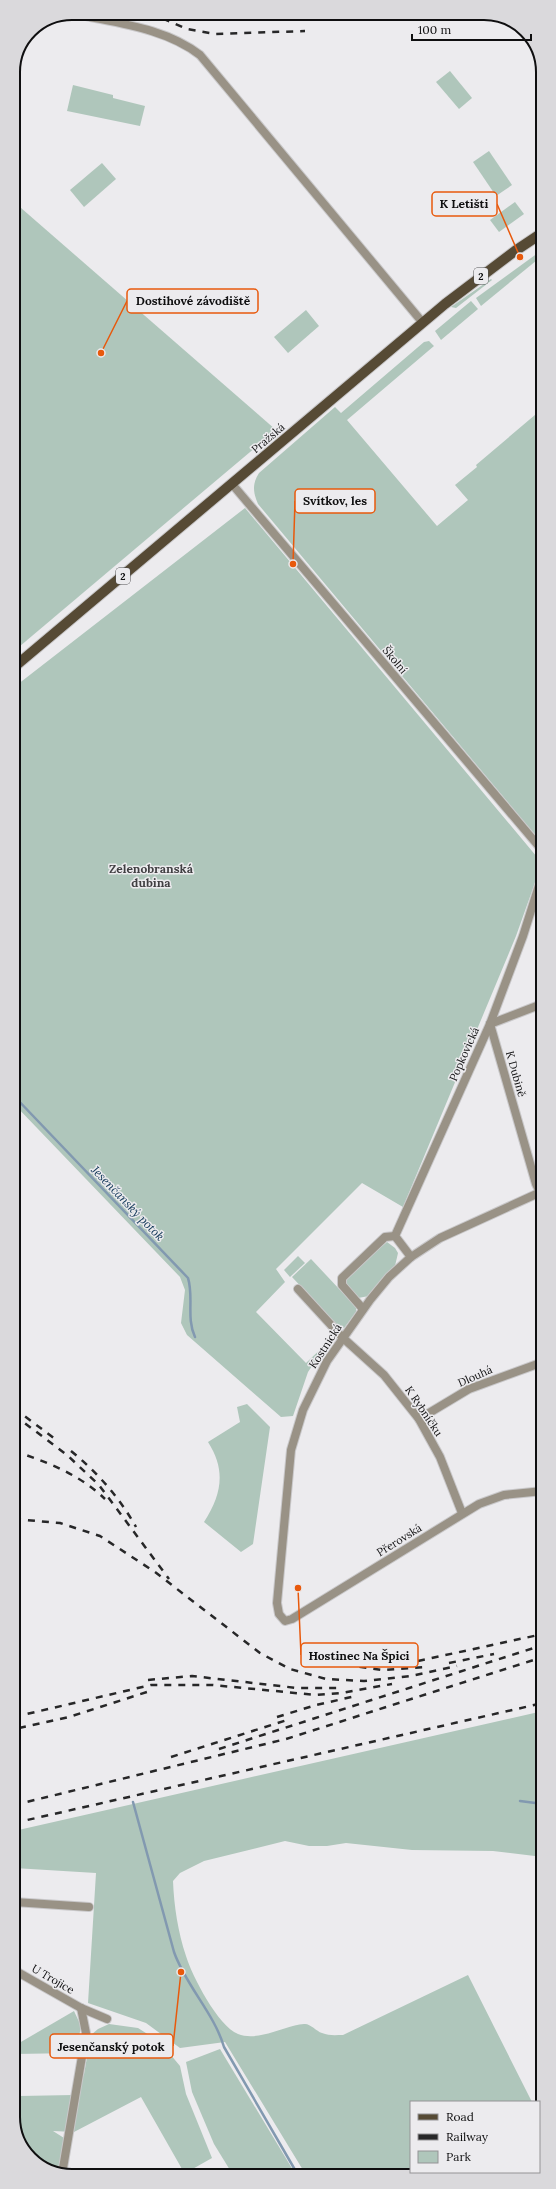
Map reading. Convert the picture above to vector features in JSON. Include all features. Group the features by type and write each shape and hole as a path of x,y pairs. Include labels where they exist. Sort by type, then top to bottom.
{"main road":[{"name":"Pražská","path":"20,662 474,281 536,237"}],"street":[{"path":"101,20 164,35 190,47 200,55 423,323"},
{"name":"Školní","path":"232,484 536,843"},
{"name":"Popkovická","path":"395,1236 490,1024 523,936 536,895"},
{"path":"490,1024 536,1006"},
{"name":"K Dubině","path":"490,1024 536,1177"},
{"name":"Kostnická","path":"278,1611 291,1450 296,1430 319,1375 363,1310 389,1277 411,1257 440,1238 536,1196"},
{"path":"363,1310 342,1285 342,1278 385,1237 395,1236 411,1257"},
{"path":"298,1289 343,1338"},
{"name":"K Rybníčku","path":"343,1338 384,1375 419,1419 440,1457 462,1513"},
{"name":"Dlouhá","path":"419,1419 469,1389 536,1365"},
{"name":"Přerovská","path":"278,1611 283,1620 292,1619 462,1513 495,1498 536,1492"},
{"path":"20,1902 90,1907"},
{"name":"U Trojice","path":"20,1973 81,2008 107,2019"},
{"path":"63,2168 86,2033 81,2008"}],"green space":[{"path":"450,71 472,98 459,109 436,82"},
{"path":"73,85 113,95 113,98 145,106 140,126 67,111"},
{"path":"489,151 512,185 496,196 473,162"},
{"path":"102,163 116,179 84,207 70,190"},
{"path":"515,202 524,214 499,232 490,220"},
{"path":"20,207 276,430 20,646"},
{"path":"536,254 536,261 481,306 476,298"},
{"path":"491,279 492,280 456,308 451,307"},
{"path":"471,301 478,309 441,340 435,331"},
{"path":"306,310 319,326 288,353 274,337"},
{"path":"429,341 434,346 347,420 437,526 468,500 455,485 477,467 476,465 536,414 536,836 258,504 255,496 254,484 259,473 335,407 341,413 424,342"},
{"path":"245,508 536,856 536,880 516,936 403,1207 362,1183 276,1269 285,1282 256,1312 306,1363 328,1342 308,1372 293,1416 281,1417 187,1335 181,1323 185,1290 180,1277 20,1110 20,683"},
{"path":"387,1242 395,1248 398,1253 395,1266 369,1296 358,1298 345,1282 346,1276"},
{"path":"298,1256 305,1263 290,1277 284,1270"},
{"path":"311,1259 356,1307 356,1312 344,1328 339,1327 292,1277"},
{"path":"247,1404 270,1427 253,1544 241,1552 204,1522 215,1502 220,1482 218,1462 208,1442 240,1422 237,1407"},
{"path":"536,1713 536,1856 493,1851 412,1850 346,1843 327,1846 309,1846 285,1841 204,1861 180,1873 173,1881 175,1909 183,1947 189,1965 214,2011 230,2029 238,2034 246,2036 262,2035 296,2025 306,2024 325,2034 343,2035 468,1975 531,2101 410,2101 410,2169 302,2169 225,2042 180,2048 146,2023 88,2003 96,1873 20,1868 20,1830"},
{"path":"74,2011 81,2026 76,2053 20,2054 20,2042"},
{"path":"109,2024 138,2028 160,2042 180,2066 186,2094 212,2158 193,2169 182,2169 141,2097 74,2132 53,2131 64,2138 59,2167 46,2162 38,2156 27,2143 23,2134 20,2117 20,2096 73,2095 84,2074 91,2035 98,2029"},
{"path":"220,2049 292,2169 229,2169 214,2144 192,2092 186,2062"}],"waterway":[{"name":"Jesenčanský potok","path":"20,1102 188,1278 190,1285 190,1315 192,1330 195,1337"},
{"path":"520,1801 536,1803"},
{"name":"Jesenčanský potok","path":"133,1802 174,1952 179,1964 214,2023 224,2047 295,2169"}],"railway":[{"path":"166,20 187,29 215,34 305,31"},
{"path":"20,1413 55,1439"},
{"path":"20,1420 67,1455 99,1485 169,1579"},
{"path":"71,1451 107,1486 136,1527"},
{"path":"20,1453 62,1470 84,1482 105,1499"},
{"path":"20,1520 60,1523 100,1536 155,1572 260,1653 290,1669 326,1679 364,1681 411,1676 457,1666"},
{"path":"418,1661 536,1636"},
{"path":"219,1749 536,1647"},
{"path":"449,1663 494,1654"},
{"path":"304,1659 382,1670 427,1667"},
{"path":"20,1804 286,1739 536,1659"},
{"path":"148,1680 192,1676 297,1688 343,1688"},
{"path":"20,1716 151,1685 213,1685 316,1695 341,1693 392,1684"},
{"path":"20,1728 69,1717 147,1692"},
{"path":"277,1717 316,1705 356,1696"},
{"path":"20,1822 536,1705"},
{"path":"171,1757 287,1720"}],"place":[{"name":"K Letišti","path":"520,257"},
{"name":"Dostihové závodiště","path":"101,353"},
{"name":"Svítkov, les","path":"293,564"},
{"name":"Hostinec Na Špici","path":"298,1588"},
{"name":"Jesenčanský potok","path":"181,1972"}],"district":[{"name":"Zelenobranská dubina","path":"151,875"}]}
